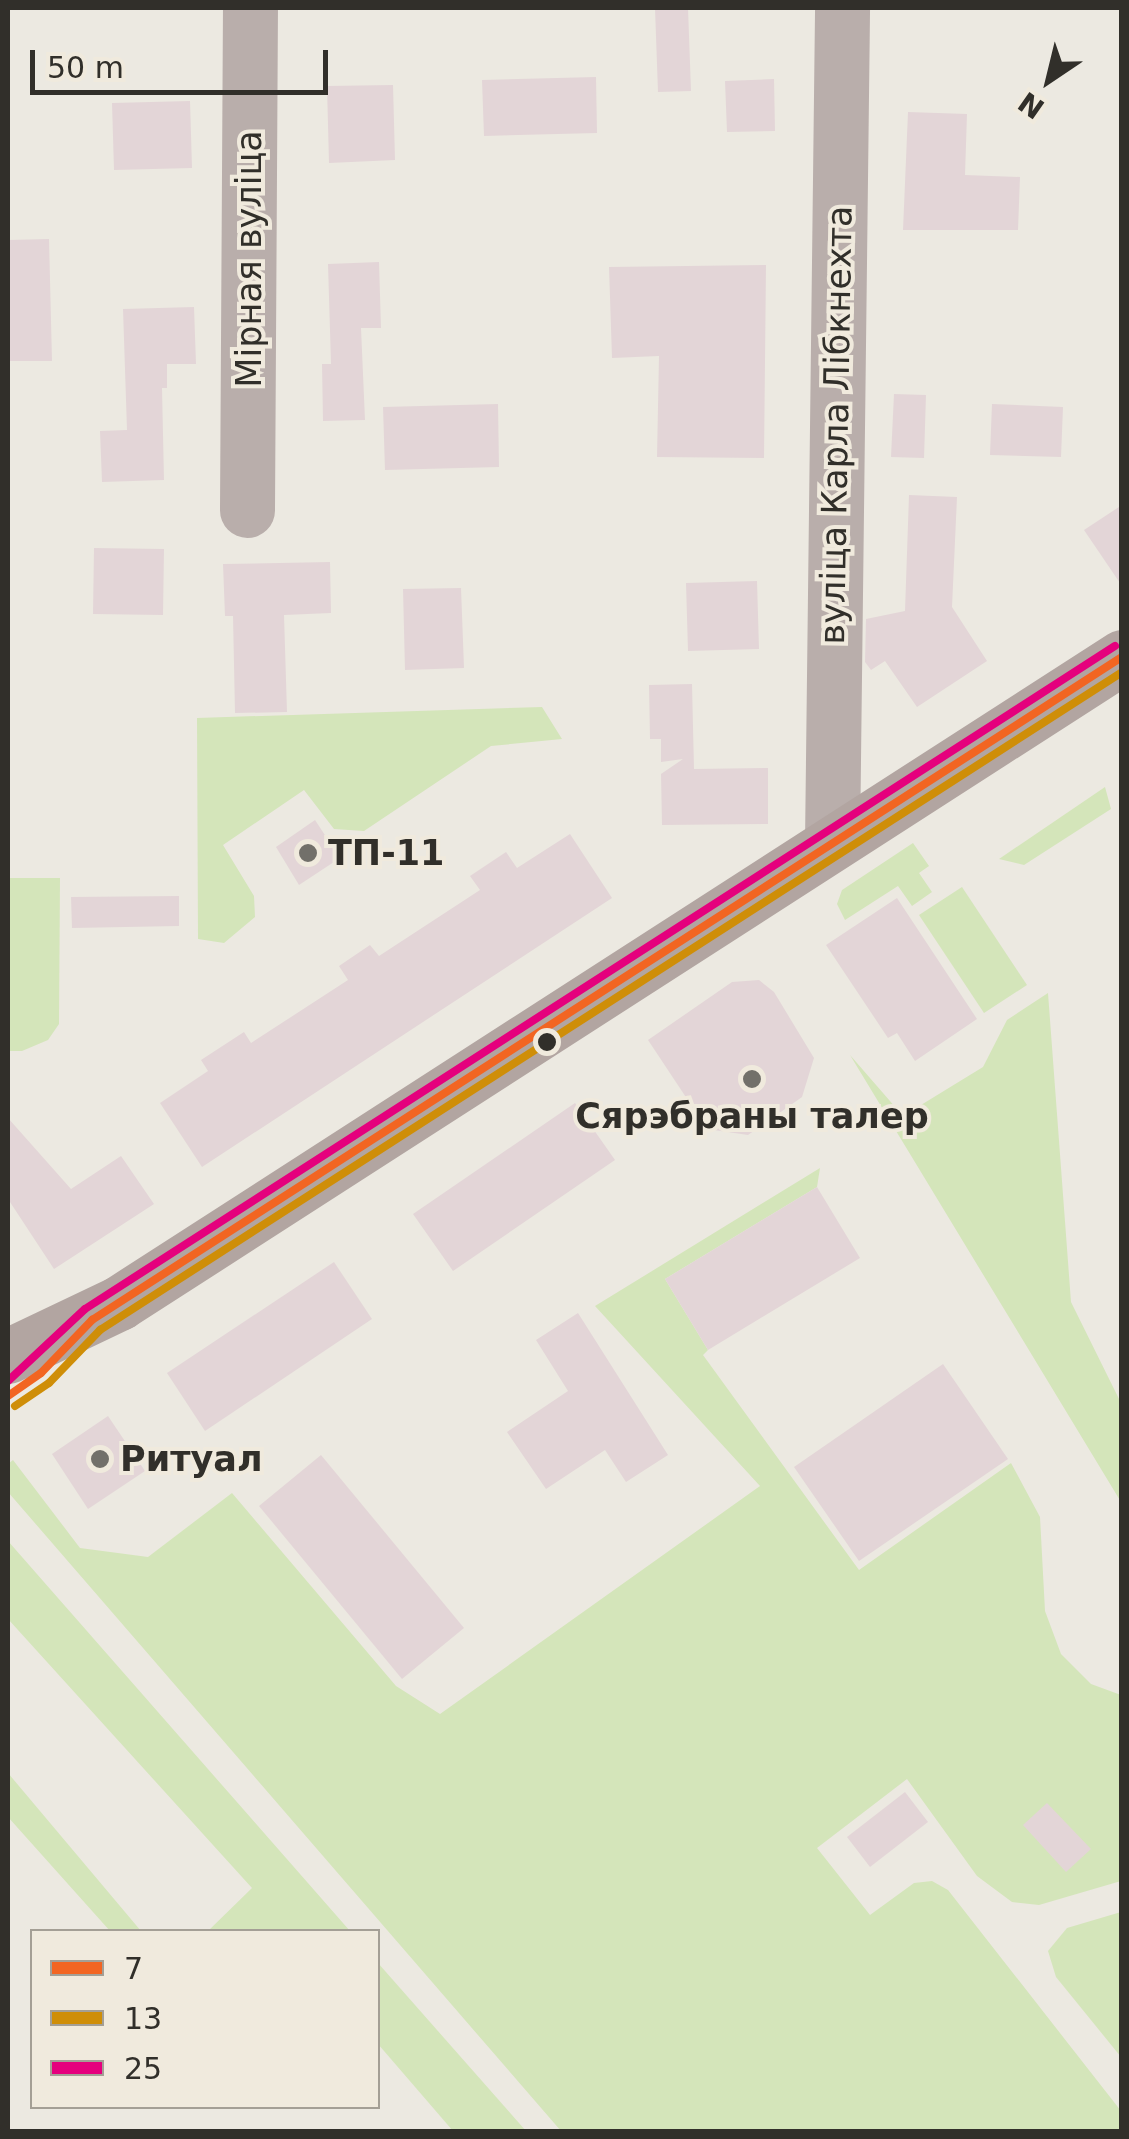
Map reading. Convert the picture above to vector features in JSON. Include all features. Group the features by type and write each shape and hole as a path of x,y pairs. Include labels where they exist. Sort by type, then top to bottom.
{"main road":[{"path":"17,1360 92,1320 1122,657"}],"street":[{"name":"Мірная вуліца","path":"247,510 250,8"},
{"name":"вуліца Карла Лібкнехта","path":"832,843 842,8"}],"green space":[{"path":"542,707 562,739 491,746 364,831 334,829 304,790 223,845 254,896 255,917 224,943 198,939 197,718"},
{"path":"1105,787 1111,809 1024,865 999,859"},
{"path":"913,843 929,866 919,873 932,892 912,906 898,886 845,920 837,904 842,890"},
{"path":"8,878 60,878 59,1024 48,1040 22,1051 8,1051"},
{"path":"962,887 1027,985 984,1013 919,915"},
{"path":"1048,993 1071,1302 1121,1403 1121,1502 850,1055 903,1116 983,1067 1007,1020"},
{"path":"820,1168 817,1187 665,1279 708,1350 703,1355 859,1570 1011,1463 1040,1517 1045,1611 1061,1654 1091,1684 1121,1695 1121,1881 1039,1905 1012,1902 977,1876 907,1779 817,1848 870,1915 914,1883 932,1881 948,1890 1121,2111 1121,2131 561,2131 8,1492 8,1464 13,1460 80,1548 148,1557 232,1493 396,1686 440,1714 760,1486 595,1306"},
{"path":"8,1541 348,1929 210,1929 252,1888 8,1619"},
{"path":"8,1773 139,1929 108,1929 8,1817"},
{"path":"1122,1912 1121,2057 1056,1977 1048,1951 1067,1928"},
{"path":"380,1965 526,2131 453,2131 380,2046"}],"building":[{"path":"655,8 688,8 691,91 658,92"},
{"path":"596,77 597,133 484,136 482,80"},
{"path":"774,79 775,131 727,132 725,81"},
{"path":"393,85 395,160 329,163 327,86"},
{"path":"190,101 192,168 114,170 112,103"},
{"path":"908,112 967,114 965,175 1020,177 1018,230 903,230"},
{"path":"49,239 52,361 8,361 8,240"},
{"path":"379,262 381,328 361,328 365,420 323,421 322,364 331,364 328,264"},
{"path":"766,265 764,458 657,457 659,356 612,358 609,267"},
{"path":"194,307 196,364 167,364 167,388 162,388 164,480 102,482 100,431 127,430 123,309"},
{"path":"894,394 926,395 924,458 891,457"},
{"path":"498,404 499,467 385,470 383,407"},
{"path":"992,404 1063,407 1061,457 990,455"},
{"path":"909,495 957,497 952,607 987,661 917,707 885,661 871,670 865,662 866,619 905,611"},
{"path":"1122,505 1122,586 1084,530"},
{"path":"94,548 164,549 163,615 93,614"},
{"path":"330,562 331,613 284,615 287,712 235,713 233,616 225,616 223,564"},
{"path":"757,581 759,649 688,651 686,583"},
{"path":"461,588 464,668 405,670 403,589"},
{"path":"692,684 694,769 768,768 768,824 662,825 661,774 683,759 661,762 661,739 650,739 649,685"},
{"name":"ТП-11","path":"315,820 340,858 299,885 276,847"},
{"path":"570,834 612,898 202,1167 160,1103 208,1071 201,1060 244,1032 251,1043 348,980 339,966 370,945 379,956 480,890 470,876 506,852 517,868"},
{"path":"179,896 179,926 72,928 71,897"},
{"path":"897,898 977,1019 915,1061 897,1033 888,1038 826,945"},
{"path":"759,980 774,992 814,1058 802,1097 748,1135 707,1129 648,1040 732,982"},
{"path":"575,1103 615,1160 453,1271 413,1214"},
{"path":"8,1118 71,1189 121,1156 154,1204 54,1269 8,1199"},
{"path":"817,1187 860,1258 708,1350 665,1279"},
{"path":"334,1262 372,1319 205,1431 167,1373"},
{"path":"578,1313 668,1455 626,1482 605,1450 546,1489 507,1432 568,1391 536,1340"},
{"path":"943,1364 1008,1459 859,1561 794,1467"},
{"path":"108,1416 145,1471 88,1509 52,1454"},
{"path":"321,1455 464,1628 402,1679 259,1506"},
{"path":"905,1792 928,1822 870,1867 847,1837"},
{"path":"1047,1803 1091,1849 1066,1872 1023,1825"}],"transit line":[{"name":"25","path":"8,1381 85,1309 1115,646"},
{"name":"7","path":"8,1396 41,1373 92,1320 1122,657"},
{"name":"13","path":"15,1406 49,1383 100,1330 1122,672"}],"place":[{"name":"ТП-11","path":"308,853"},
{"name":"Сярэбраны талер","path":"752,1079"},
{"name":"Ритуал","path":"100,1459"}]}
